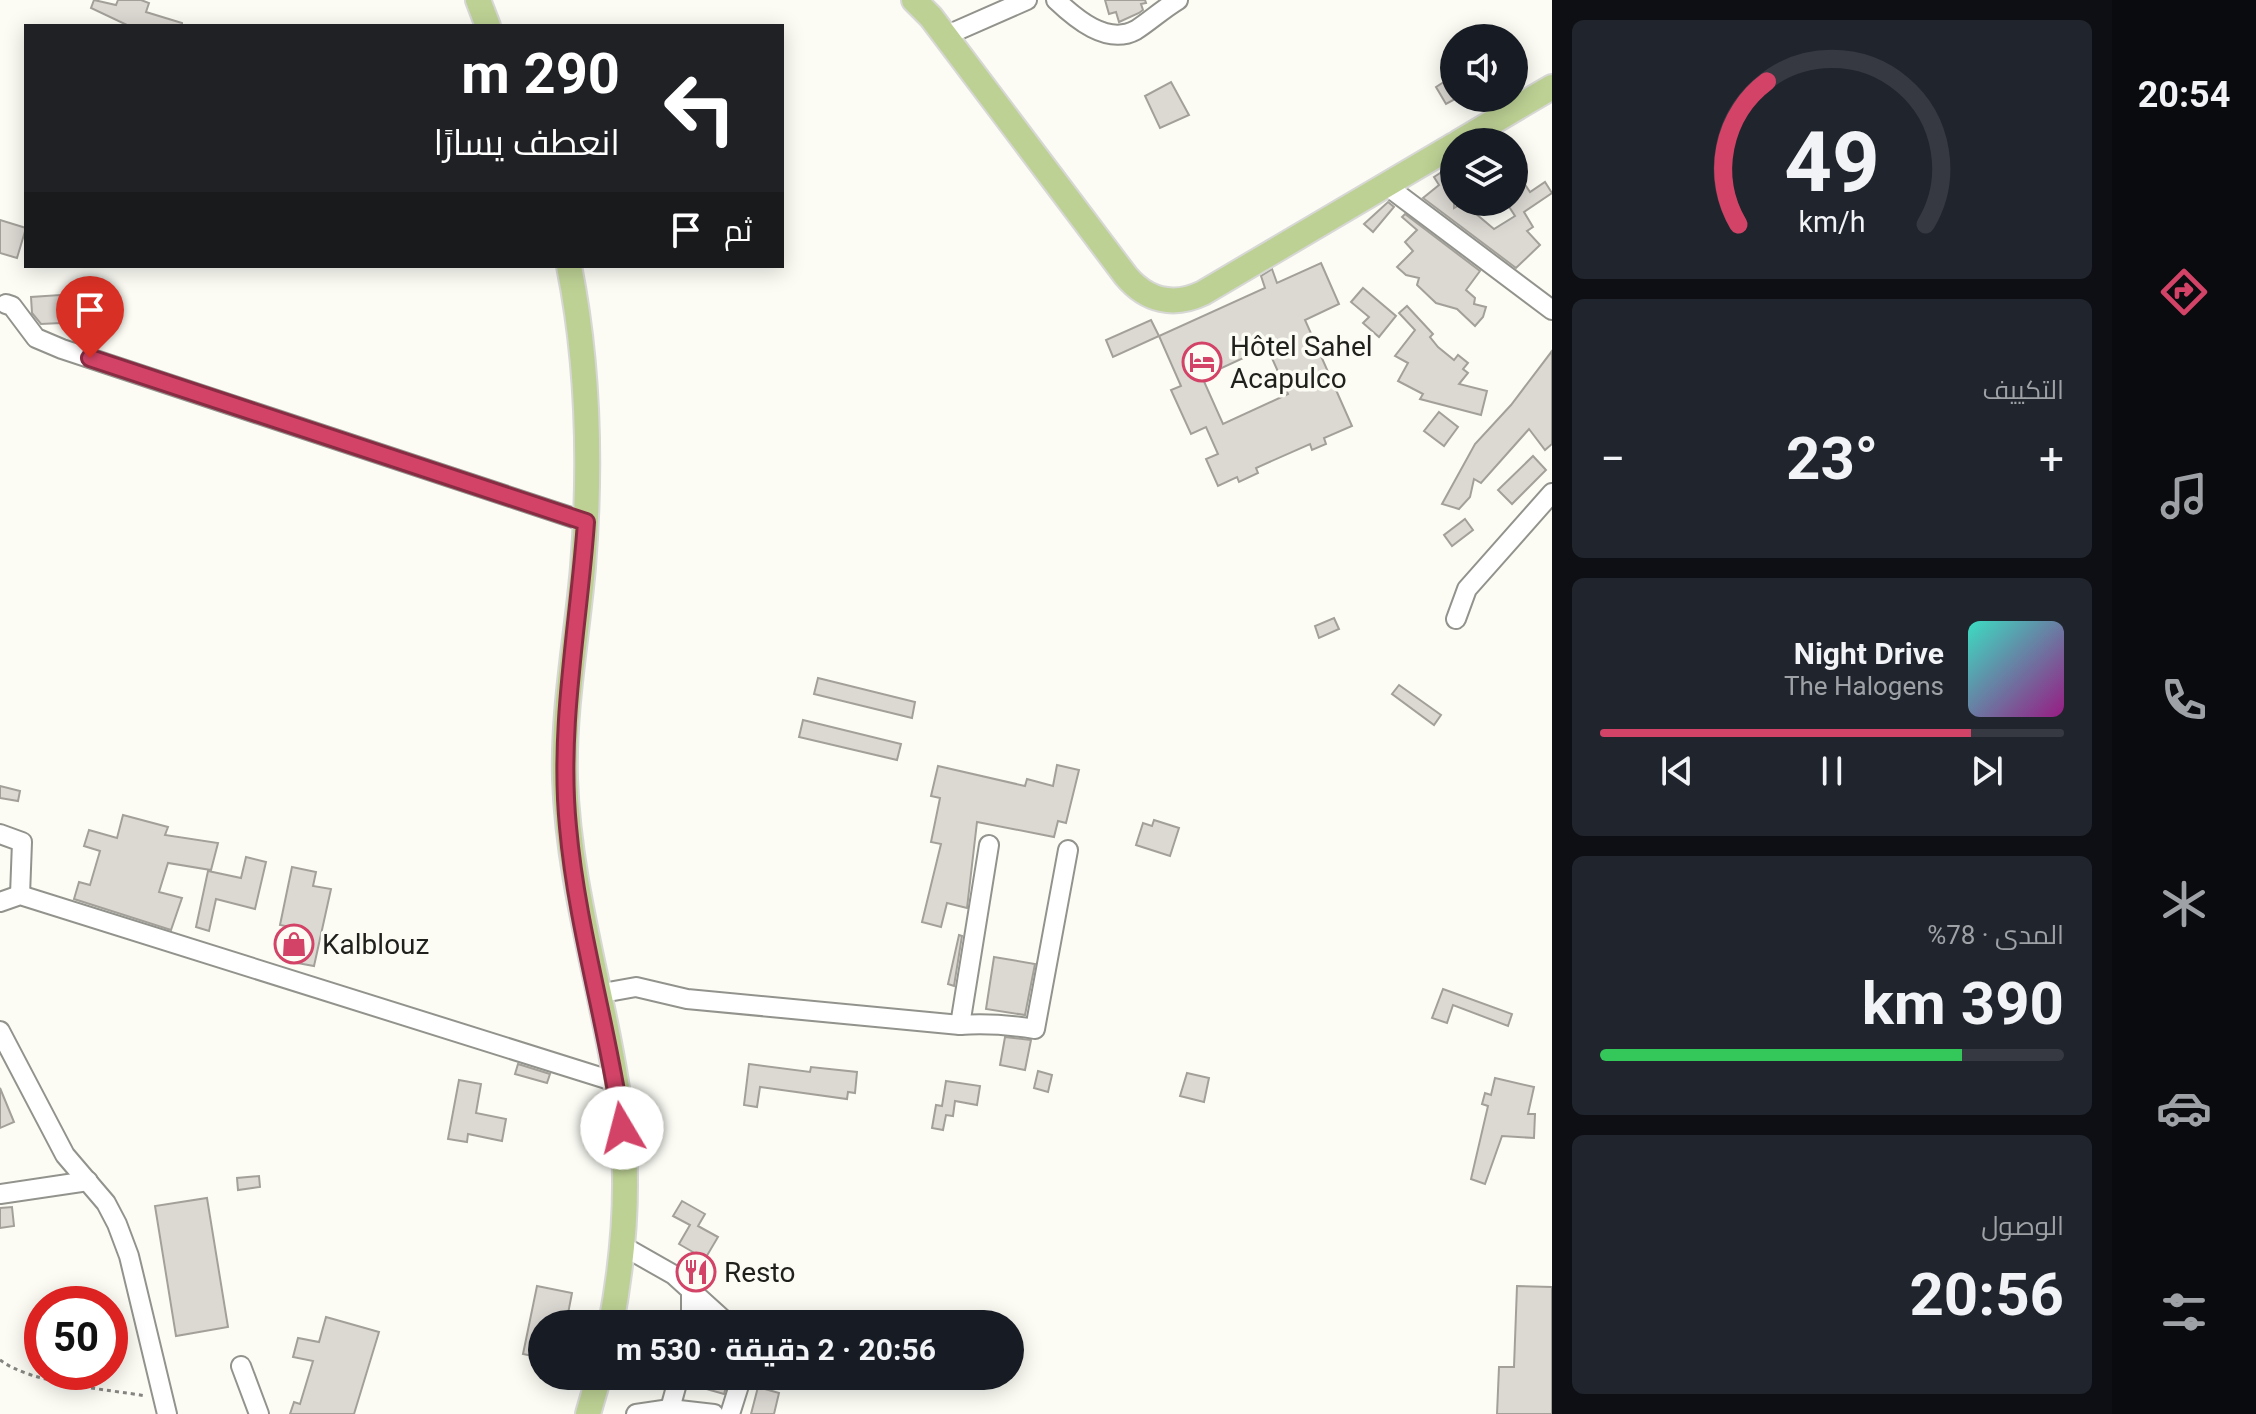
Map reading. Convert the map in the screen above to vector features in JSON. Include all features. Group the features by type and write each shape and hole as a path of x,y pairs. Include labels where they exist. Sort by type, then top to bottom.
{"main road":[{"path":"914,0 945,36 1134,286 1155,299 1192,299 1440,154"},
{"path":"1483,128 1552,87"},
{"path":"569,268 587,389 586,522 565,774 574,877 616,1082 622,1128 623,1246 613,1310"},
{"path":"588,1414 595,1390"}],"street":[{"path":"945,36 1027,0"},
{"path":"1056,0 1095,30 1110,33 1133,32 1178,0"},
{"path":"1387,186 1552,310"},
{"path":"6,304 12,306 36,338 62,349 586,522"},
{"path":"1456,619 1467,589 1552,493"},
{"path":"0,834 22,842 20,895"},
{"path":"960,1025 989,845"},
{"path":"597,994 636,987 687,999 960,1025 987,1022 1011,1029 1035,1029 1068,850"},
{"path":"0,902 20,895 616,1082"},
{"path":"0,1031 65,1155 106,1203 129,1256 164,1406"},
{"path":"0,1194 88,1181"},
{"path":"623,1246 674,1275 713,1310"},
{"path":"691,1290 691,1310"},
{"path":"241,1366 259,1414"},
{"path":"670,1409 675,1390"},
{"path":"730,1414 738,1390"},
{"path":"636,1414 670,1409 714,1414"}],"path":[{"path":"0,1360 11,1368 164,1406"}],"building":[{"path":"94,0 116,5 118,0 141,0 149,3 146,12 182,24 125,24 91,8"},
{"path":"1105,0 1145,0 1146,3 1141,4 1143,10 1139,13 1119,22 1116,12 1109,14"},
{"path":"1171,82 1189,115 1160,128 1145,96"},
{"path":"1440,173 1440,211 1423,198 1439,185 1434,177"},
{"path":"1545,182 1552,193 1528,209 1528,189 1530,192"},
{"path":"1388,202 1394,207 1373,232 1364,224"},
{"path":"1405,214 1480,271 1466,290 1475,298 1474,304 1486,307 1483,317 1475,326 1457,309 1436,303 1417,285 1419,278 1406,275 1397,267 1413,251 1405,242 1417,230 1402,217"},
{"path":"1447,216 1478,216 1494,229 1515,216 1526,216 1533,227 1527,231 1540,245 1516,268"},
{"path":"0,220 24,227 17,258 0,253"},
{"name":"Hôtel Sahel Acapulco","path":"1321,263 1339,304 1305,320 1352,426 1324,438 1326,444 1312,450 1310,444 1256,468 1258,473 1239,482 1237,477 1218,486 1206,459 1218,454 1206,427 1191,434 1171,390 1181,386 1159,336 1265,288 1261,276 1272,269 1277,283","holes":["1267,347 1288,394 1223,424 1202,377"]},
{"path":"1363,288 1396,316 1379,337 1363,323 1369,317 1351,302"},
{"path":"60,295 61,323 41,324 32,313 31,297"},
{"path":"1407,306 1433,334 1430,337 1438,347 1454,360 1458,355 1468,363 1463,369 1468,373 1459,384 1487,391 1481,415 1420,399 1423,394 1398,381 1408,363 1395,356 1415,330 1399,313"},
{"name":"Hôtel Sahel Acapulco","path":"1151,320 1159,336 1113,357 1106,340"},
{"path":"1552,351 1552,444 1545,450 1529,429 1481,483 1474,479 1470,497 1459,509 1442,504 1475,444 1511,405"},
{"path":"1439,412 1458,427 1444,446 1424,431"},
{"path":"1533,456 1546,470 1512,504 1498,490"},
{"path":"1465,519 1473,530 1452,546 1444,535"},
{"path":"1334,618 1339,629 1319,638 1315,626"},
{"path":"818,678 915,702 912,718 814,694"},
{"path":"1399,685 1441,715 1434,725 1392,694"},
{"path":"803,720 901,744 897,760 799,737"},
{"path":"1057,765 1079,770 1066,823 1058,821 1054,837 977,822 967,908 947,903 941,927 922,922 941,844 931,842 940,798 931,796 938,766 1025,786 1027,779 1053,786"},
{"path":"0,786 20,791 18,801 0,798"},
{"path":"123,815 168,827 165,835 218,843 211,870 168,863 159,892 182,898 171,930 74,899 79,882 90,885 100,851 84,846 89,830 117,838"},
{"path":"1154,820 1179,828 1170,856 1136,845 1143,823 1152,826"},
{"path":"246,857 266,862 255,909 216,899 209,931 196,927 208,871 241,878"},
{"path":"292,867 316,872 313,886 331,889 314,966 297,963 299,952 287,950 291,927 280,925"},
{"path":"959,935 962,936 954,986 948,984"},
{"path":"994,957 1035,964 1025,1015 986,1009"},
{"path":"1443,989 1512,1014 1508,1026 1453,1005 1447,1023 1432,1018"},
{"path":"1005,1037 1031,1040 1025,1070 1000,1065"},
{"path":"518,1064 550,1074 547,1083 515,1074"},
{"path":"749,1064 810,1072 811,1067 857,1072 855,1093 848,1092 847,1099 760,1087 757,1107 744,1105"},
{"path":"1038,1071 1052,1075 1048,1092 1034,1088"},
{"path":"1187,1073 1209,1078 1204,1102 1180,1096"},
{"path":"1495,1078 1534,1087 1528,1114 1535,1114 1534,1138 1502,1136 1485,1184 1471,1179 1488,1106 1482,1104 1485,1093 1491,1095"},
{"path":"459,1080 481,1084 476,1113 506,1119 502,1141 468,1134 467,1142 448,1139"},
{"path":"946,1081 980,1086 977,1105 955,1101 953,1116 946,1115 943,1130 932,1128 936,1105 942,1106"},
{"path":"0,1088 14,1122 0,1128"},
{"path":"259,1176 260,1187 238,1190 237,1178"},
{"path":"207,1198 228,1327 176,1336 155,1206"},
{"path":"682,1201 705,1214 698,1226 718,1237 705,1259 679,1244 690,1225 673,1216"},
{"path":"12,1207 14,1226 0,1228 0,1208"},
{"path":"537,1286 572,1293 569,1310 532,1310"},
{"path":"1517,1286 1552,1287 1552,1414 1497,1414 1499,1367 1514,1367"},
{"path":"326,1317 379,1332 354,1414 290,1414 294,1402 300,1404 313,1361 293,1357 298,1338 319,1342"},
{"path":"528,1330 528,1355 523,1354"},
{"path":"757,1390 779,1393 774,1414 751,1414"}],"place":[{"name":"Hôtel Sahel Acapulco","path":"1202,362"},
{"name":"Kalblouz","path":"294,944"},
{"name":"Resto","path":"696,1272"}],"route":[{"path":"90,358 586,522 568,712 565,774 568,828 574,877 616,1082 622,1128"}]}
